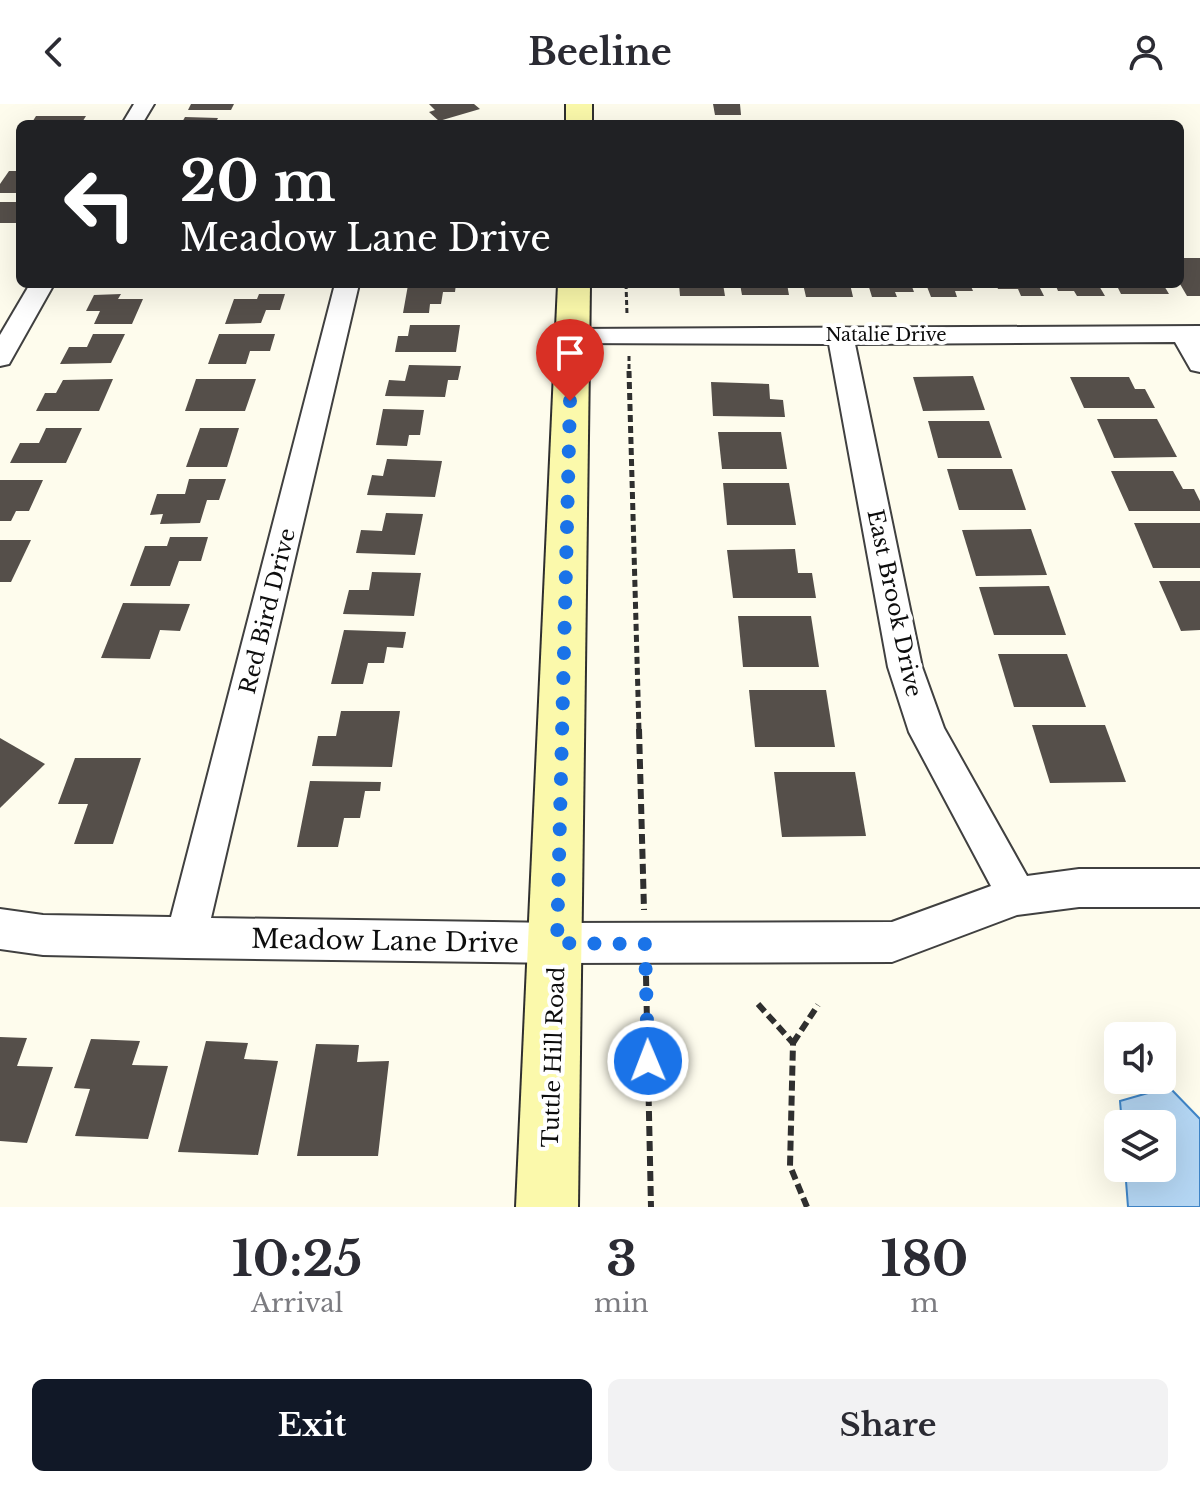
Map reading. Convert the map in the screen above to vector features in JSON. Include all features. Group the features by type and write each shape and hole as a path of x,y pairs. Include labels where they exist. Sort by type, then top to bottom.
{"main road":[{"name":"Tuttle Hill Road","path":"547,1207 574,288"}],"street":[{"path":"0,358 40,288"},
{"name":"Red Bird Drive","path":"186,938 346,288"},
{"path":"1192,334 1200,364"},
{"name":"Natalie Drive","path":"572,337 1192,334"},
{"name":"East Brook Drive","path":"840,335 905,667 927,732 1017,896"},
{"name":"Meadow Lane Drive","path":"0,929 43,935 186,938 645,944 892,942 1017,896 1079,888 1200,888"}],"path":[{"path":"626,288 651,1207"},
{"path":"758,1004 793,1043"},
{"path":"807,1207 790,1166 793,1043 818,1005"}],"water":[{"path":"1144,1094 1176,1094 1200,1119 1200,1207 1128,1207 1126,1182 1176,1182 1176,1110 1121,1110 1120,1101"}],"building":[{"path":"191,104 234,104 231,110 188,110"},
{"path":"429,104 474,104 480,109 442,120 429,112 435,110"},
{"path":"713,104 740,104 741,115 715,115"},
{"path":"36,116 86,116 84,120 34,120"},
{"path":"185,117 218,118 217,120 183,120"},
{"path":"9,171 16,171 16,193 0,193 0,184"},
{"path":"0,202 16,202 16,223 0,223"},
{"path":"1184,258 1200,258 1200,296 1187,296 1182,288"},
{"path":"407,288 456,288 455,292 443,292 441,304 430,304 429,313 403,313"},
{"path":"679,288 724,288 725,296 680,296"},
{"path":"741,288 788,288 789,295 742,295"},
{"path":"804,288 851,288 853,297 806,297"},
{"path":"869,288 912,288 914,292 895,292 897,297 872,297"},
{"path":"928,288 972,288 973,291 955,291 957,297 931,297"},
{"path":"1040,288 1044,296 1021,296 1018,289 998,289"},
{"path":"1057,288 1100,288 1105,296 1077,296 1074,291 1058,291"},
{"path":"1118,288 1165,288 1169,294 1121,294"},
{"path":"121,294 118,299 143,299 132,324 94,324 100,311 86,311 94,295"},
{"path":"259,294 285,294 280,310 266,310 261,323 225,324 234,299 257,299"},
{"path":"410,325 460,325 456,352 395,352 398,336 408,336"},
{"path":"93,334 125,334 111,363 60,364 69,347 87,347"},
{"path":"219,334 275,334 270,351 250,351 246,364 208,364"},
{"path":"409,365 461,366 458,380 448,380 445,397 385,396 389,380 405,381"},
{"path":"973,376 985,410 923,411 913,377"},
{"path":"1070,377 1129,377 1135,389 1145,389 1155,408 1084,408"},
{"path":"113,379 99,411 36,411 45,393 56,393 63,380"},
{"path":"196,379 256,379 245,411 185,411"},
{"path":"711,382 769,384 770,399 783,400 785,417 713,416"},
{"path":"383,409 424,410 420,435 409,435 407,446 376,445"},
{"path":"1097,419 1157,419 1177,457 1114,458"},
{"path":"928,421 989,421 1002,458 938,458"},
{"path":"46,428 82,428 66,463 10,463 20,443 39,443"},
{"path":"200,428 239,428 227,467 186,467"},
{"path":"718,432 781,432 787,469 722,469"},
{"path":"387,459 442,461 435,497 367,495 372,475 383,476"},
{"path":"947,469 1012,469 1026,510 959,510"},
{"path":"1111,471 1173,471 1183,489 1194,489 1200,501 1200,511 1129,511"},
{"path":"189,479 226,479 219,500 207,500 200,523 160,524 163,514 150,515 157,494 185,494"},
{"path":"0,480 43,480 29,511 16,511 11,521 0,521"},
{"path":"723,483 789,483 796,525 727,525"},
{"path":"386,513 423,514 415,555 356,553 361,530 382,531"},
{"path":"1134,523 1200,523 1200,568 1153,568"},
{"path":"1031,529 1047,575 976,576 962,530"},
{"path":"170,537 208,537 201,561 179,561 170,586 130,586 145,546 167,546"},
{"path":"0,540 31,540 11,582 0,582"},
{"path":"795,549 798,573 812,573 816,598 733,598 727,550"},
{"path":"372,572 421,573 414,616 343,614 349,590 369,590"},
{"path":"1159,581 1200,581 1200,630 1181,631"},
{"path":"1049,586 1066,635 994,635 979,587"},
{"path":"123,603 190,604 180,631 160,630 150,659 101,658"},
{"path":"738,616 811,616 819,667 743,667"},
{"path":"344,630 406,632 403,648 387,647 384,663 368,663 363,684 331,684"},
{"path":"998,654 1067,654 1086,707 1014,707"},
{"path":"749,690 826,690 835,747 755,747"},
{"path":"341,711 400,711 392,767 312,766 318,736 336,736"},
{"path":"1032,725 1105,725 1126,782 1050,783"},
{"path":"0,738 45,764 0,808"},
{"path":"75,758 141,758 113,844 74,844 88,804 58,804"},
{"path":"774,772 855,772 866,836 782,837"},
{"path":"310,781 381,782 380,791 365,791 360,818 344,818 338,847 297,847"},
{"path":"0,1037 27,1038 17,1066 53,1067 27,1143 0,1141"},
{"path":"91,1039 140,1041 132,1065 168,1066 148,1139 75,1136 90,1089 74,1088"},
{"path":"206,1041 248,1043 244,1059 278,1061 258,1155 178,1152"},
{"path":"316,1044 359,1045 357,1062 389,1061 378,1156 297,1156"}],"route":[{"path":"570,401 557,943 645,944 648,1061"}]}
